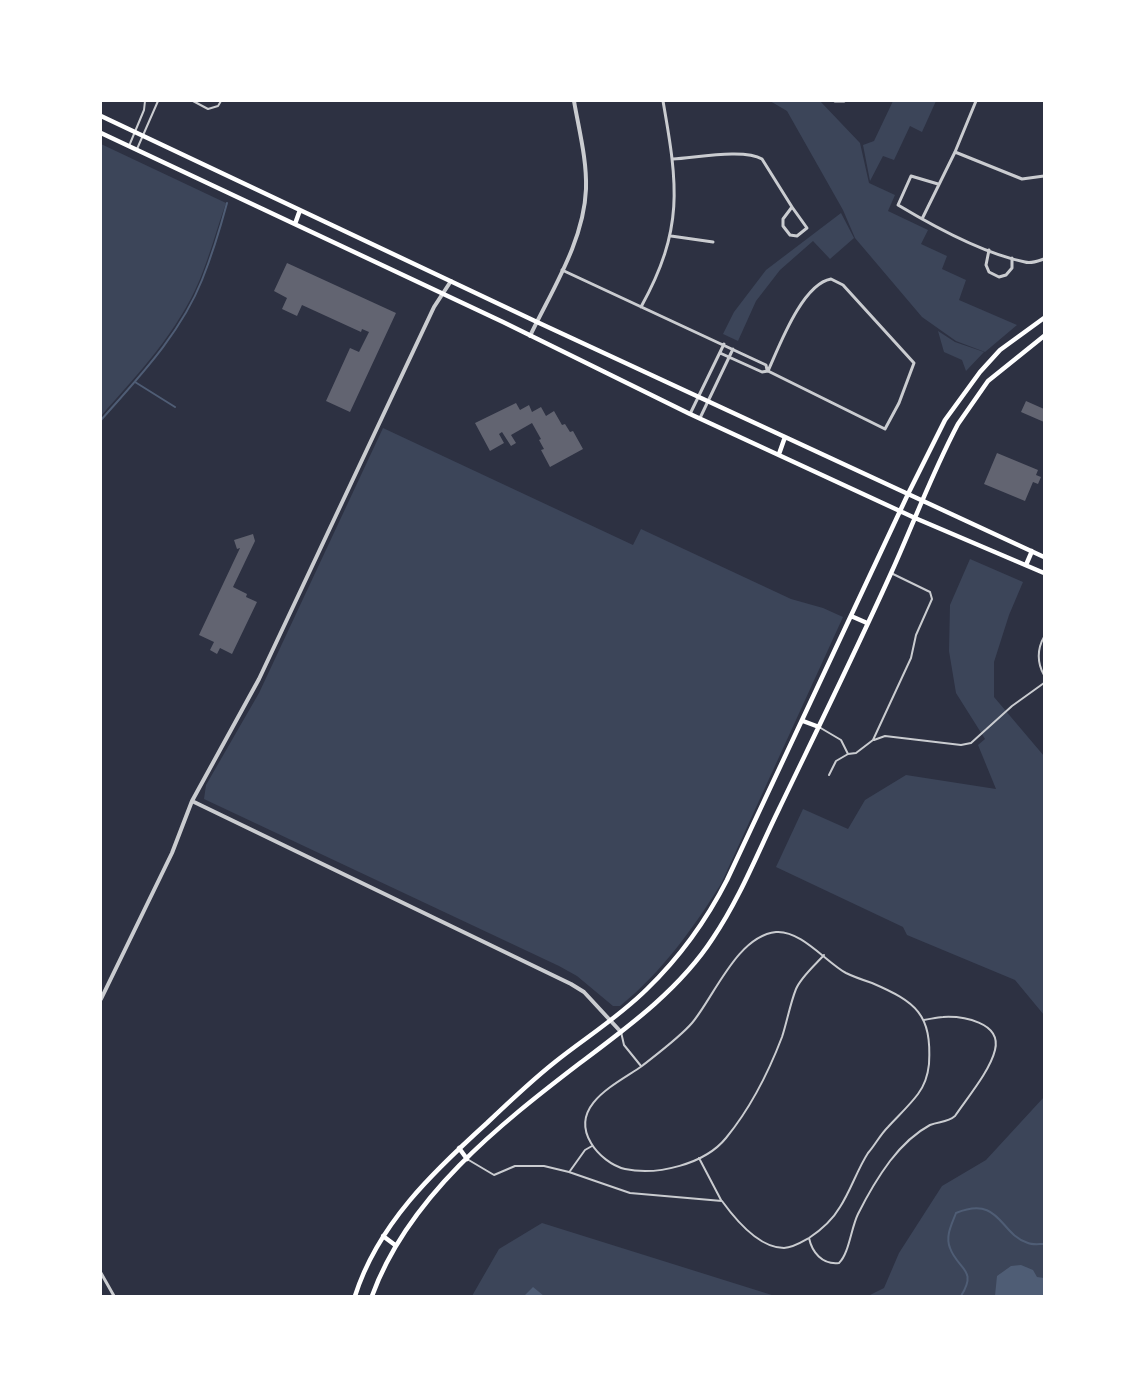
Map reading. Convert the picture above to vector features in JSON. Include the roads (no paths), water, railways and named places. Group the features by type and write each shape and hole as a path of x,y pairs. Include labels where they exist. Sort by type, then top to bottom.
{"main road":[{"path":"101,116 708,402 1044,557"},
{"path":"101,133 442,294 690,414 915,518 1044,573"},
{"path":"295,224 300,210"},
{"path":"355,1296 367,1266 383,1236 414,1194 460,1148 554,1062 646,990 699,929 727,880 908,494 945,420 980,372 1013,339 1044,318"},
{"path":"372,1296 395,1245 420,1208 467,1159 542,1092 621,1032 666,992 692,965 713,939 738,894 818,727 891,573 958,424 988,381 1044,336"},
{"path":"980,372 988,381"},
{"path":"779,454 785,437"},
{"path":"1026,565 1032,551"},
{"path":"851,616 867,623"},
{"path":"803,721 818,727"},
{"path":"460,1148 467,1159"},
{"path":"383,1236 395,1245"}],"street":[{"path":"530,336 577,234 585,199 586,173 574,101"},
{"path":"641,307 658,274 671,236 674,200 673,159 663,101"},
{"path":"835,101 844,101"},
{"path":"922,219 955,152 976,101"},
{"path":"955,152 1022,179 1029,180 1044,176"},
{"path":"673,159 745,154 757,156 762,159 807,228 796,236 790,235 782,226 783,220 792,206"},
{"path":"938,184 912,176 898,205 922,219 988,250 1026,263 1044,259"},
{"path":"671,236 713,242"},
{"path":"988,250 986,265 989,272 999,277 1006,275 1012,268 1012,258"},
{"path":"562,270 724,344 766,365 768,371"},
{"path":"720,353 762,372 768,371 867,422 887,428 914,363 843,285 831,279 821,283 796,311 768,371"},
{"path":"101,999 172,853 192,801 256,686 442,294 451,281"},
{"path":"690,414 724,344"},
{"path":"700,418 733,349"},
{"path":"192,801 571,984 584,992 621,1032"},
{"path":"101,1273 114,1296"}],"lane":[{"path":"129,146 136,132 145,101"},
{"path":"137,149 158,101"},
{"path":"193,101 208,109 214,108 221,101"},
{"path":"873,740 911,658 916,635 932,599 930,592 891,573"},
{"path":"1044,637 1038,656 1040,668 1044,675"},
{"path":"828,775 836,761 856,752 873,740 885,736 961,745 971,743 1012,706 1044,683"},
{"path":"818,727 841,740 848,754"},
{"path":"700,1158 722,1201 734,1217 765,1242 785,1248 810,1238 840,1208 865,1158 886,1128 919,1093 929,1070 931,1045 924,1020 912,1005 879,986 844,972 824,955 785,933 778,932 764,935 736,959 692,1023 641,1066 597,1097 589,1108 586,1135 592,1146 608,1161 623,1169 632,1170 676,1168 700,1158 725,1140 770,1066 797,988 824,955"},
{"path":"810,1238 815,1254 822,1259 835,1263 844,1258 847,1251 846,1244 858,1214 890,1160 931,1124 948,1122 955,1116 989,1064 995,1049 995,1041 986,1027 970,1019 941,1016 924,1020"},
{"path":"621,1032 624,1045 641,1066"},
{"path":"569,1172 585,1150 592,1146"},
{"path":"467,1159 494,1175 515,1166 544,1166 569,1172 630,1194 722,1201"}],"waterway":[{"path":"101,420 158,354 183,318 206,271 227,203"},
{"path":"135,382 175,407"},
{"path":"961,1296 966,1287 967,1275 953,1255 948,1239 956,1213 971,1209 982,1209 991,1212 1018,1238 1030,1244 1044,1244"}]}
